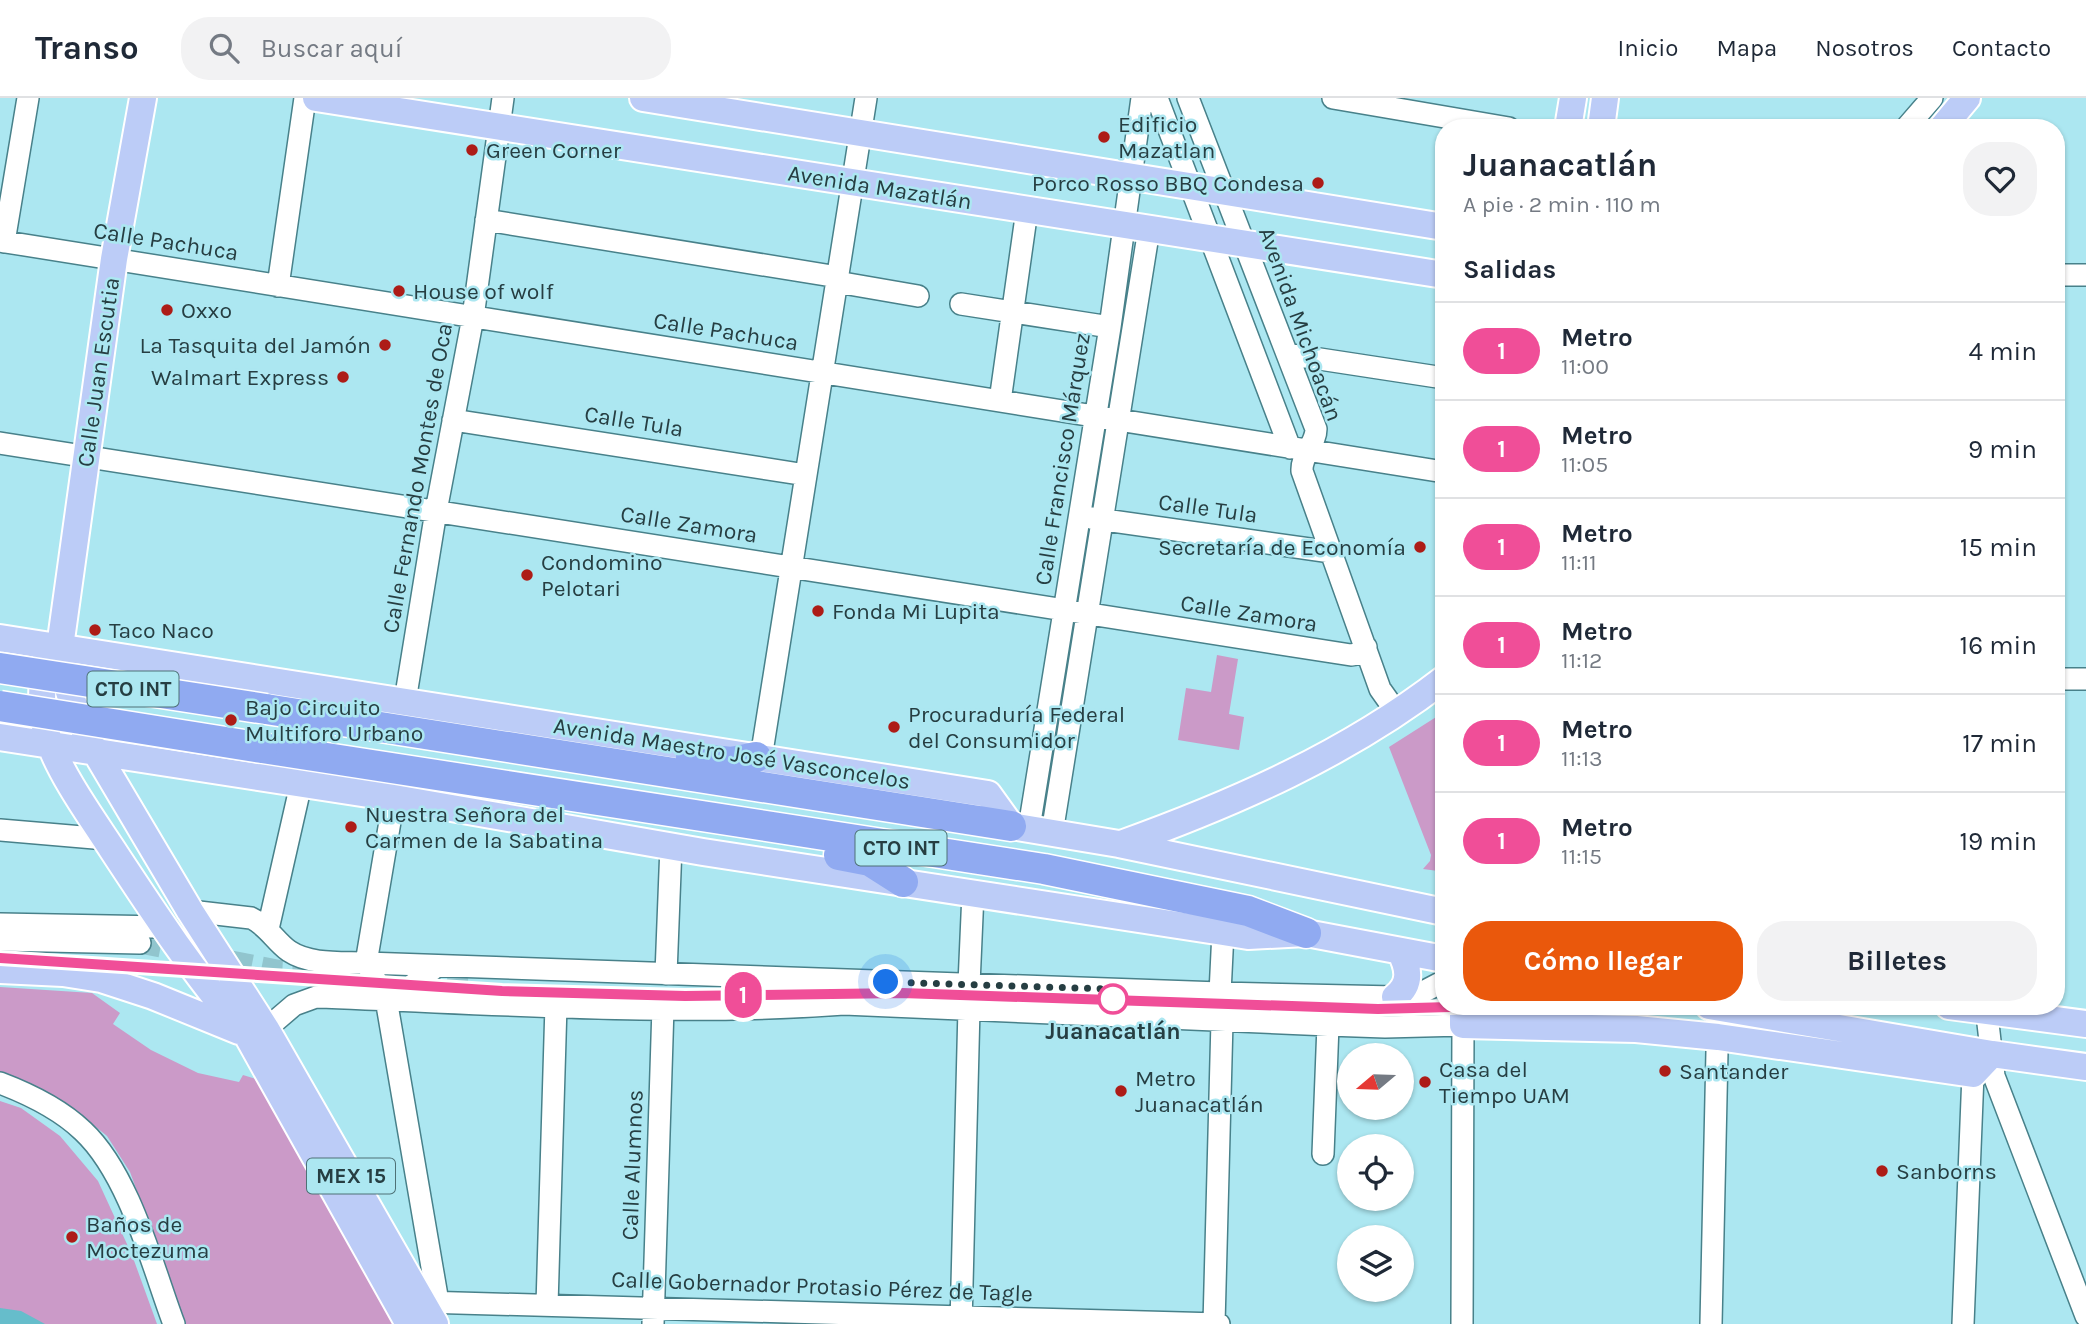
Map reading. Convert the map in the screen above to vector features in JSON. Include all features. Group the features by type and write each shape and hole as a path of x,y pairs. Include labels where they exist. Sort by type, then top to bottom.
{"highway":[{"name":"CTO INT","path":"0,668 1031,829"},
{"name":"CTO INT","path":"0,706 1044,869 1248,911 1306,933"},
{"path":"642,770 675,757 732,762 759,757"},
{"path":"765,827 804,849 870,861 903,882"}],"main road":[{"name":"Calle Juan Escutia","path":"55,646 87,456 114,259 143,98"},
{"path":"643,98 1435,226"},
{"path":"1570,119 1573,98"},
{"path":"1602,119 1605,98"},
{"name":"Avenida Mazatlán","path":"308,103 498,127 1435,274"},
{"name":"Avenida Maestro José Vasconcelos","path":"0,638 988,794 1031,829"},
{"path":"51,745 45,725 41,679 55,646"},
{"name":"MEX 15","path":"55,646 70,695 95,751 190,911 256,1032 426,1313"},
{"path":"231,773 226,756 236,698 238,687 248,677"},
{"name":"CTO INT","path":"1119,844 1184,821 1259,789 1337,750 1435,686"},
{"name":"CTO INT","path":"0,737 1248,936 1306,933 1435,957"},
{"name":"MEX 15","path":"51,745 106,839 164,927 225,1010 256,1032"},
{"name":"CTO INT","path":"1031,829 1119,844 1435,910"},
{"path":"1395,997 1404,987 1408,974 1400,951"},
{"path":"0,970 64,973 101,979 256,1032"},
{"path":"1779,1015 1992,1055 2086,1067"},
{"path":"2026,1015 2086,1024"},
{"path":"1463,1016 1718,1037 1973,1074 1992,1055"}],"street":[{"path":"2,241 28,98"},
{"name":"Calle Fernando Montes de Oca","path":"405,701 436,511 473,317 503,98"},
{"path":"759,757 792,567 866,98"},
{"name":"Calle Francisco Márquez","path":"1031,829 1088,614 1103,520 1118,420 1136,227 1131,177 1142,98"},
{"name":"Avenida Michoacán","path":"1157,98 1211,238 1299,449 1302,471 1380,689 1397,713"},
{"name":"Avenida Michoacán","path":"1188,98 1316,429 1316,438 1299,449"},
{"path":"1333,98 1456,119"},
{"path":"1914,119 1932,98"},
{"path":"278,286 308,103"},
{"path":"1000,401 1027,210"},
{"path":"486,219 918,296"},
{"name":"Calle Francisco Márquez","path":"1031,829 1110,327 1136,227"},
{"name":"Calle Pachuca","path":"2,241 1435,471"},
{"path":"2065,275 2086,275"},
{"path":"961,304 1110,327"},
{"path":"1287,354 1435,377"},
{"name":"Calle Tula","path":"453,419 806,475"},
{"name":"Calle Zamora","path":"0,443 1351,655 1364,653 1366,647"},
{"name":"Calle Tula","path":"1079,517 1331,552"},
{"path":"2065,679 2086,679"},
{"path":"268,929 301,784"},
{"path":"394,798 366,963 389,999 426,1313"},
{"path":"0,830 106,839"},
{"path":"666,974 671,846"},
{"path":"969,984 973,893"},
{"path":"190,911 251,918 268,929 288,950 305,959 366,963 1395,997 1423,992 1435,986"},
{"path":"0,924 164,927"},
{"path":"1220,993 1223,932"},
{"path":"0,940 139,943"},
{"path":"389,999 437,966"},
{"path":"477,982 773,990 844,1004"},
{"path":"256,1032 294,1005 316,997 768,1009 844,1004 1385,1027 1463,1016 1462,1324"},
{"path":"547,1305 556,1005"},
{"name":"Calle Alumnos","path":"654,1316 663,1007"},
{"path":"961,1320 969,1008"},
{"path":"1711,1324 1718,1037 1716,1015"},
{"path":"1758,1015 1759,1043"},
{"path":"1987,1015 1994,1076 2086,1316"},
{"path":"1216,1324 1223,1021"},
{"path":"1323,1154 1328,1026"},
{"path":"1963,1324 1973,1074"},
{"path":"0,1083 57,1110 84,1131 110,1165 130,1205 174,1324"},
{"name":"Calle Gobernador Protasio Pérez de Tagle","path":"426,1313 547,1305 654,1316 1216,1324"}],"shaded area":[{"path":"1217,655 1238,659 1229,714 1244,717 1239,750 1178,740 1186,688 1211,692"},
{"path":"1435,718 1435,871 1423,869 1430,861 1431,855 1389,747"},
{"path":"0,987 92,993 120,1013 113,1024 151,1050 198,1073 239,1082 243,1075 259,1080 393,1324 186,1324 130,1172 107,1136 71,1107 20,1079 0,1074"},
{"path":"0,1101 21,1108 60,1136 98,1181 132,1255 157,1324 0,1324"}],"water":[{"path":"0,1308 21,1311 45,1324 0,1324"}],"tunnel":[{"path":"140,943 277,970 477,981"}],"metro line":[{"name":"1","path":"0,958 502,991 685,996 902,993 1378,1009 1435,1007"}],"place":[{"name":"Edificio Mazatlan","path":"1104,137"},
{"name":"Green Corner","path":"472,150"},
{"name":"Porco Rosso BBQ Condesa","path":"1318,183"},
{"name":"House of wolf","path":"399,291"},
{"name":"Oxxo","path":"167,310"},
{"name":"La Tasquita del Jamón","path":"385,345"},
{"name":"Walmart Express","path":"343,377"},
{"name":"Secretaría de Economía","path":"1420,547"},
{"name":"Condomino Pelotari","path":"527,575"},
{"name":"Fonda Mi Lupita","path":"818,611"},
{"name":"Taco Naco","path":"95,630"},
{"name":"Bajo Circuito Multiforo Urbano","path":"231,720"},
{"name":"Procuraduría Federal del Consumidor","path":"894,727"},
{"name":"Nuestra Señora del Carmen de la Sabatina","path":"351,827"},
{"name":"Juanacatlán","path":"1113,999"},
{"name":"Santander","path":"1665,1071"},
{"name":"Casa del Tiempo UAM","path":"1425,1082"},
{"name":"Metro Juanacatlán","path":"1121,1091"},
{"name":"Sanborns","path":"1882,1171"},
{"name":"Baños de Moctezuma","path":"72,1237"}],"route":[{"path":"886,982 1108,989 1113,999"}]}
